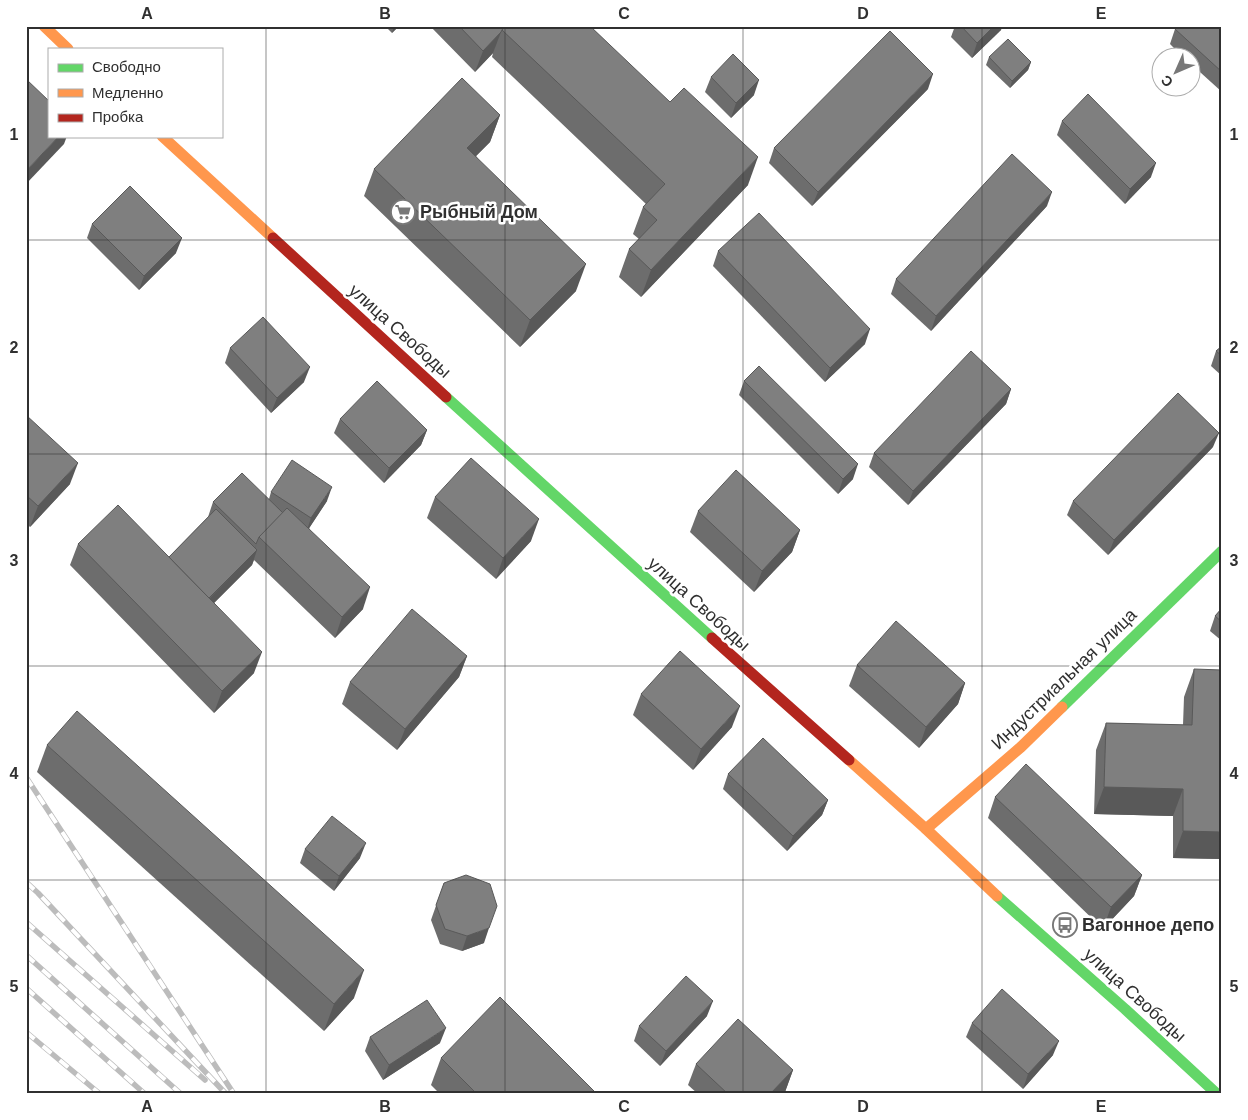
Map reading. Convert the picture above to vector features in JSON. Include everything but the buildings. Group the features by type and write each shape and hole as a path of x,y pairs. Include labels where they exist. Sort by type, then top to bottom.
{"street":[{"path":"44,26 67,48"},
{"name":"улица Свободы","path":"164,138 635,570 926,828 1006,904 1126,1009 1217,1094"},
{"name":"Индустриальная улица","path":"926,828 1021,746 1222,551"}],"railway":[{"path":"26,777 234,1094"},
{"path":"26,882 226,1094"},
{"path":"26,922 205,1080"},
{"path":"26,955 181,1094"},
{"path":"26,988 145,1094"},
{"path":"26,1032 100,1094"}],"traffic: fast":[{"path":"446,397 712,638"},
{"path":"1062,707 1222,551"},
{"path":"997,896 1125,1009 1217,1094"}],"traffic: slow":[{"path":"44,26 67,48"},
{"path":"164,138 273,238"},
{"path":"926,829 1021,747 1062,707"},
{"path":"849,760 997,896"}],"traffic: jam":[{"path":"273,238 446,397"},
{"path":"712,638 849,760"}],"place":[{"name":"Рыбный Дом","path":"403,212"},
{"name":"Вагонное депо","path":"1065,925"}]}
